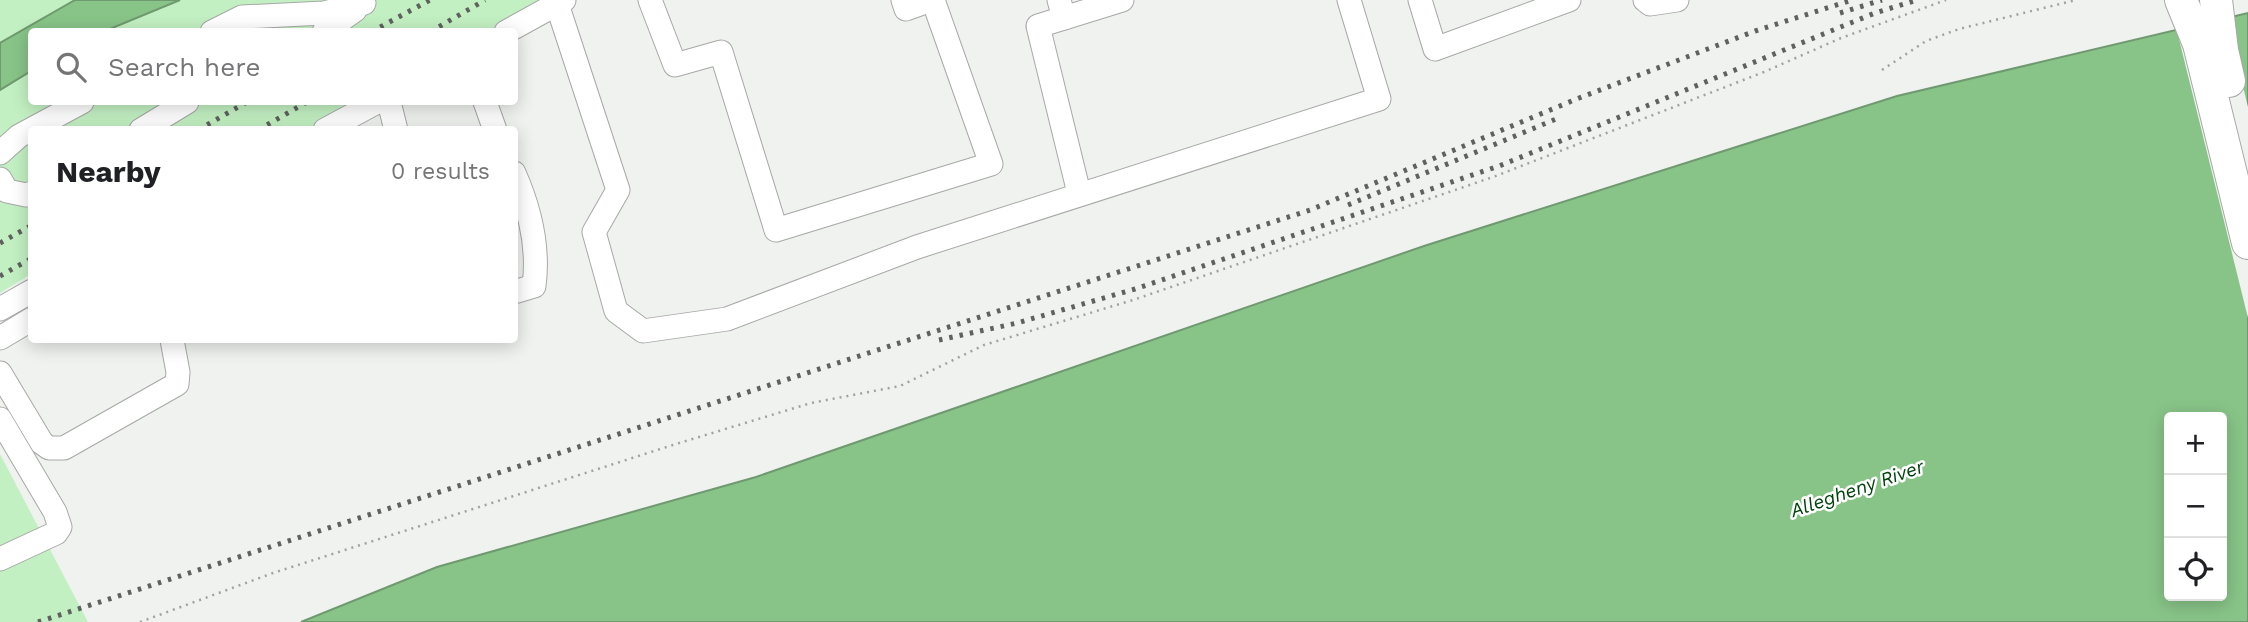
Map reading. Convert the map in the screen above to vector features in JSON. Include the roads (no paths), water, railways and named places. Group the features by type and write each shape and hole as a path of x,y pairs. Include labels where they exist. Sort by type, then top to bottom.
{"highway":[{"path":"2181,0 2210,47"},
{"path":"2191,0 2248,157"},
{"path":"2205,0 2210,47 2248,243"},
{"path":"2210,47 2216,0"}],"street":[{"path":"650,0 675,65 721,52 776,230 991,163 932,0 906,9 903,0"},
{"path":"1079,193 1038,26 1061,9 1122,0"},
{"path":"513,28 560,2 618,190 594,232 616,311 643,331 727,319 917,247 1379,99 1349,0"},
{"path":"1420,0 1435,49 1569,0"},
{"path":"1645,0 1650,4 1677,0"},
{"path":"220,28 242,17 324,13 367,2"},
{"path":"330,28 367,2"},
{"path":"38,126 76,105"},
{"path":"148,126 182,105"},
{"path":"332,126 371,105"},
{"path":"390,105 395,126"},
{"path":"486,105 494,126"},
{"path":"0,153 28,131"},
{"path":"0,179 7,191 28,194"},
{"path":"518,182 525,197 537,259 524,289"},
{"path":"0,309 28,293"},
{"path":"0,338 28,320"},
{"path":"0,373 42,443 49,448 64,448 177,384 178,372 173,343"},
{"path":"0,419 55,512 60,527 56,533 0,559"}],"water":[{"path":"75,0 180,0 112,28 28,28 28,73 0,90 0,43"},
{"name":"Allegheny River","path":"2248,13 2248,622 301,622 437,567 756,477 1424,246 1897,96"}],"railway":[{"path":"378,28 430,0"},
{"path":"437,28 485,0"},
{"path":"38,622 1310,210 1579,98 1755,31 1852,0"},
{"path":"1840,13 1882,0"},
{"path":"939,340 1017,323 1135,289 1499,166 1875,13 1917,0"},
{"path":"205,126 242,105"},
{"path":"265,126 302,105"},
{"path":"1348,205 1561,117"},
{"path":"0,243 28,227"},
{"path":"0,276 28,260"}]}
